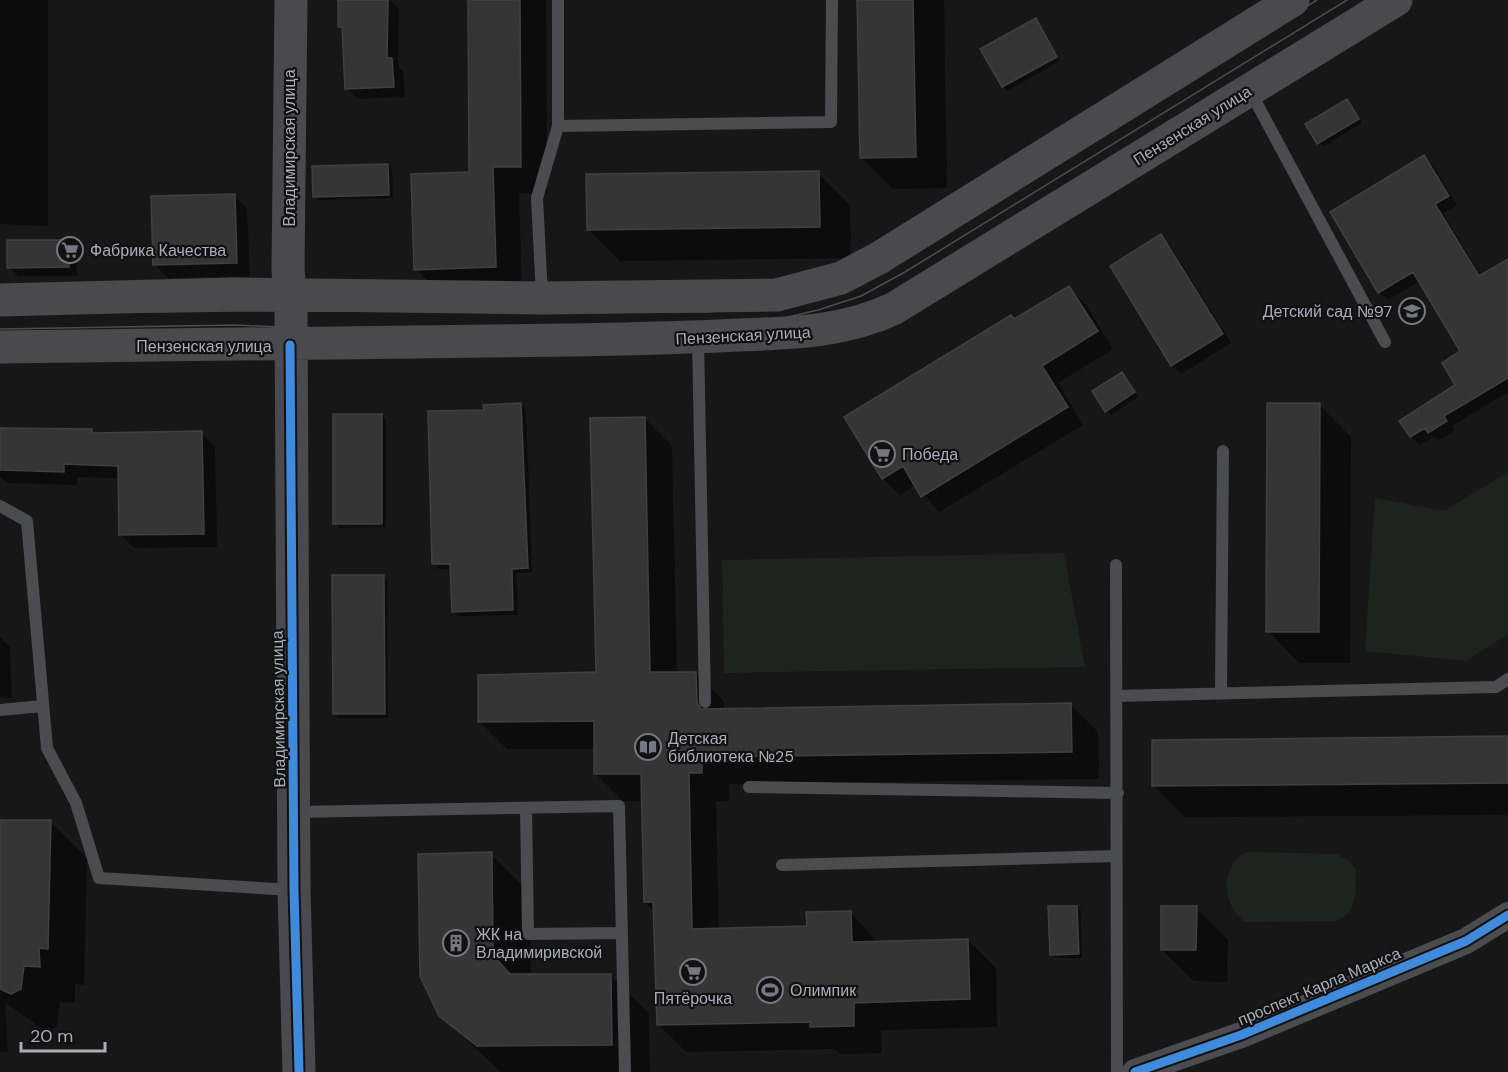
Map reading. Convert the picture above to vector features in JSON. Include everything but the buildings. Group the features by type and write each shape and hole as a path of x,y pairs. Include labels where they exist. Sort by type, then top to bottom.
{"main road":[{"name":"Владимирская улица","path":"291,0 290,345 294,890 299,1072"},
{"path":"0,300 233,294 542,298 777,295 842,278 919,235 1293,0"},
{"name":"Пензенская улица","path":"0,347 290,345 698,337 821,331 869,320 903,303 1396,0"}],"street":[{"name":"проспект Карла Маркса","path":"1135,1072 1241,1035 1466,941 1508,915"}],"lane":[{"path":"542,298 537,198 558,126 558,0"},
{"path":"558,126 831,122 832,0"},
{"path":"1249,90 1385,342"},
{"path":"698,337 705,702"},
{"path":"1221,692 1223,451"},
{"path":"0,507 27,521 47,748 76,803 99,878 294,890"},
{"path":"1116,566 1117,1072"},
{"path":"1116,696 1496,687 1508,679"},
{"path":"0,710 43,706"},
{"path":"749,787 1118,793"},
{"path":"294,812 620,806 625,1072"},
{"path":"526,808 528,934 622,933"},
{"path":"782,865 1116,856"}],"shaded area":[{"path":"1508,472 1508,634 1466,661 1365,651 1375,498 1444,511"},
{"path":"1064,553 1085,667 724,673 722,560"},
{"path":"1246,852 1336,854 1347,859 1356,869 1354,900 1349,912 1337,921 1245,922 1232,906 1227,887 1231,867"}],"tram line":[{"path":"0,314 234,311 706,312 780,306 829,292 872,274 1317,0"},
{"path":"0,329 235,325 324,329 697,327 771,321 818,310 861,296 905,272 1347,0"}],"cycle path":[{"path":"290,345 294,890 299,1072"},
{"path":"1135,1072 1241,1035 1466,941 1508,915"}],"place":[{"name":"Фабрика Качества","path":"70,250"},
{"name":"Детский сад №97","path":"1412,311"},
{"name":"Победа","path":"882,454"},
{"name":"Детская библиотека №25","path":"648,747"},
{"name":"ЖК на Владимиривской","path":"456,943"},
{"name":"Пятёрочка","path":"693,972"},
{"name":"Олимпик","path":"770,990"}]}
